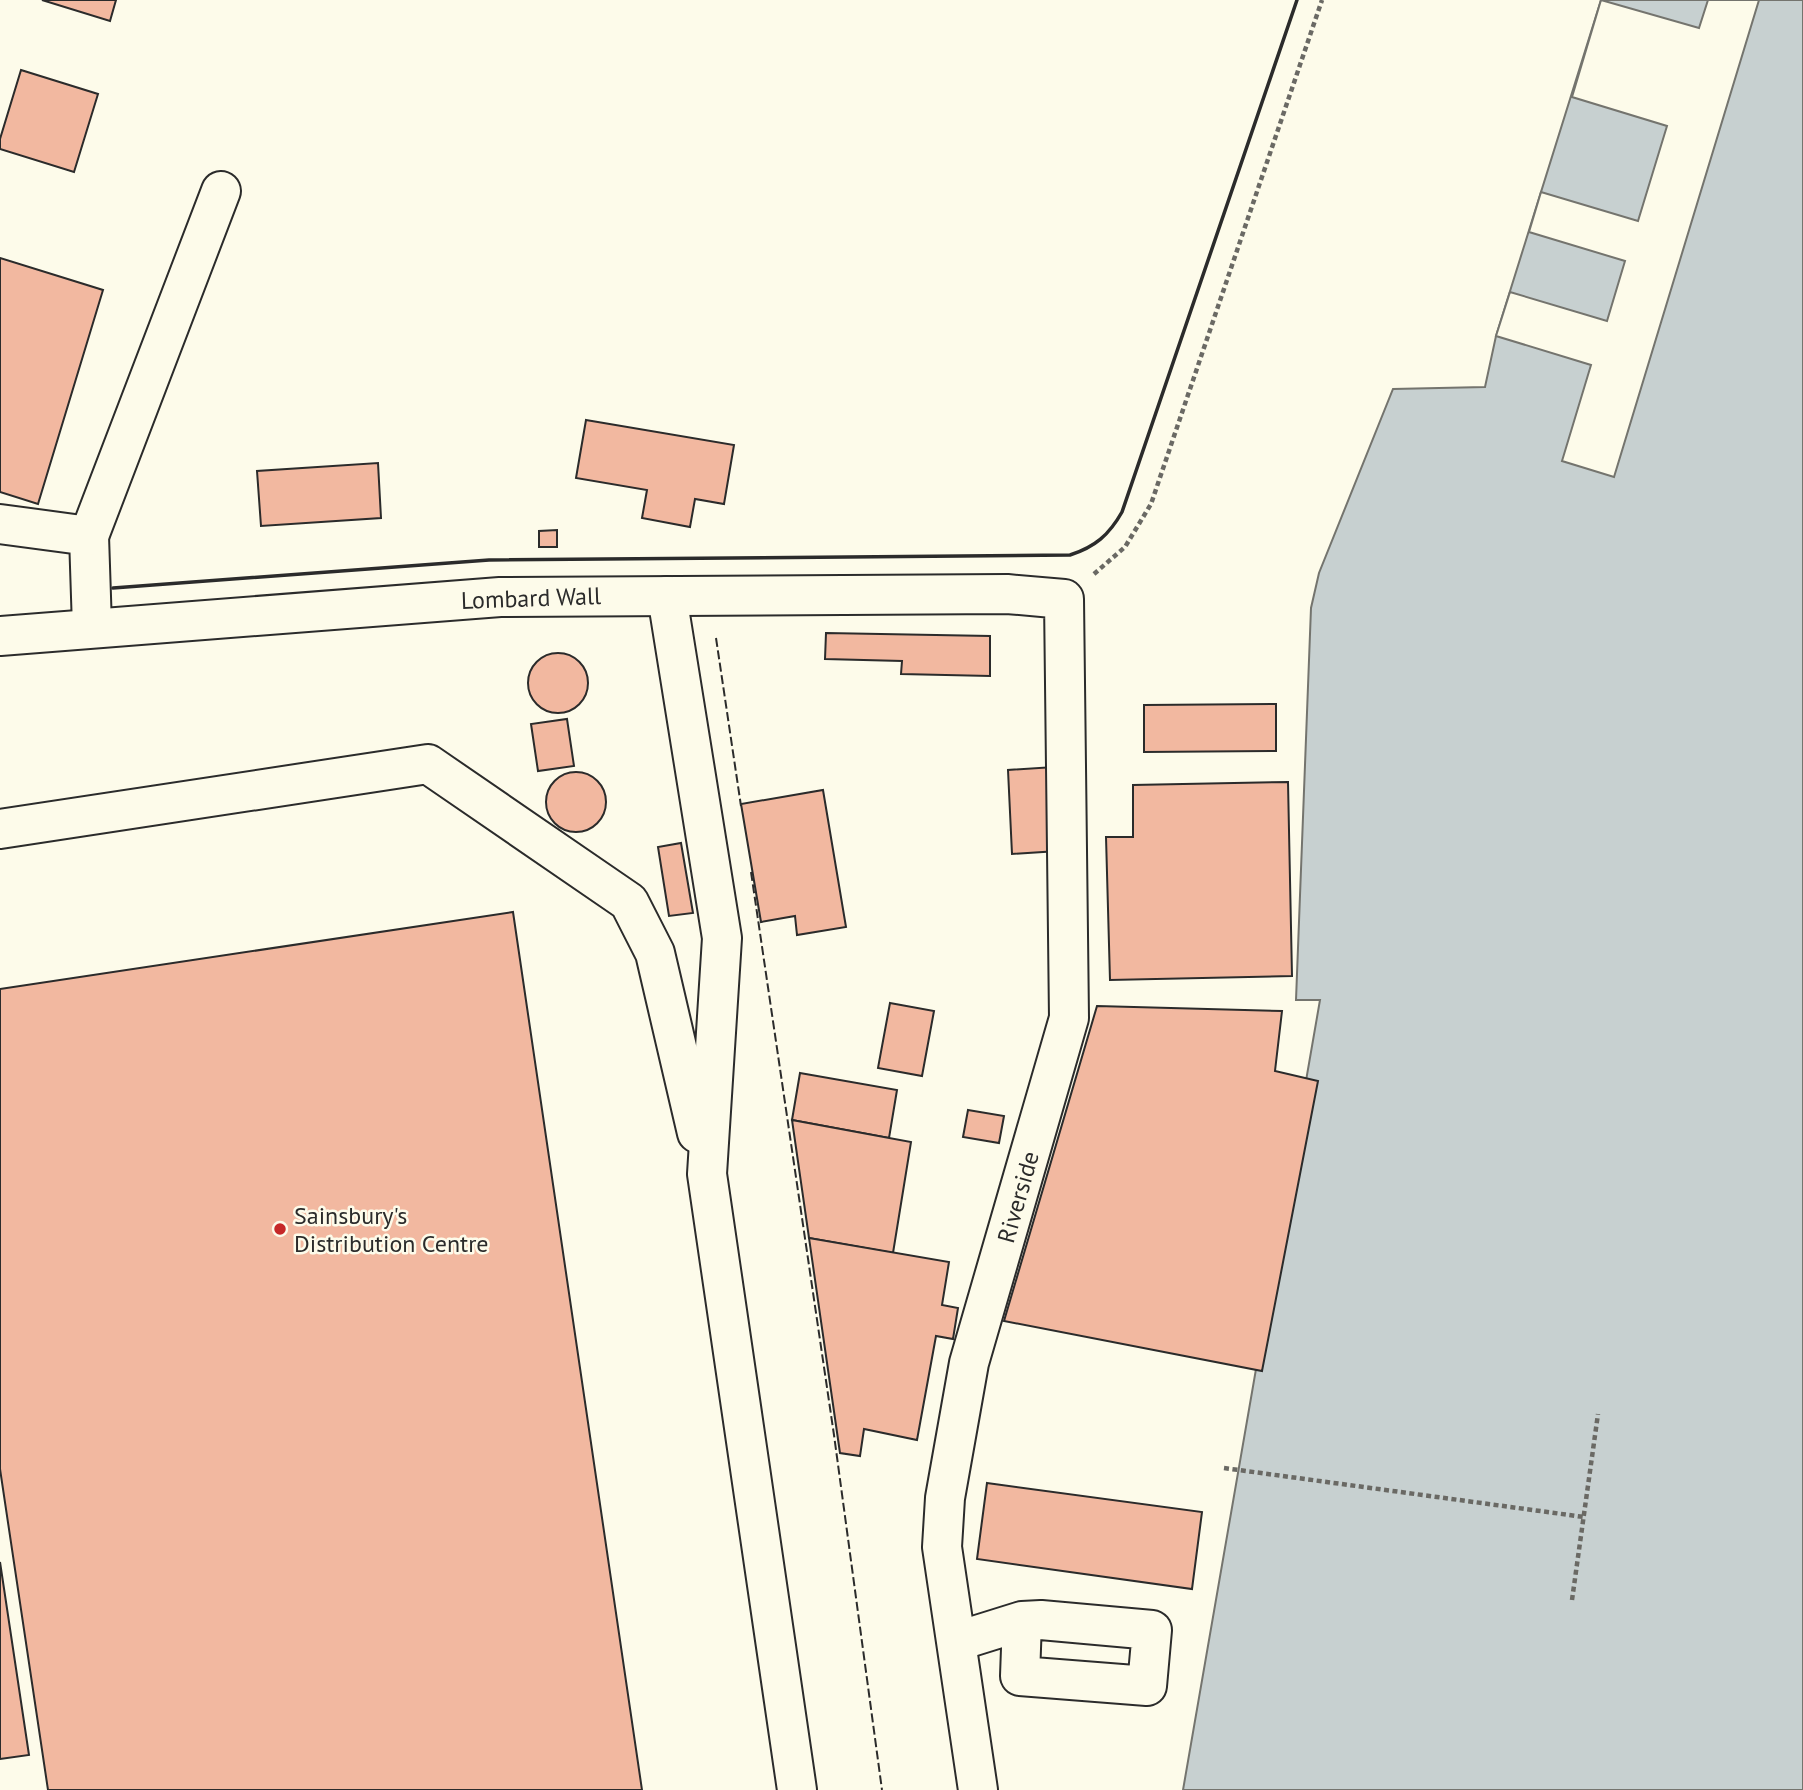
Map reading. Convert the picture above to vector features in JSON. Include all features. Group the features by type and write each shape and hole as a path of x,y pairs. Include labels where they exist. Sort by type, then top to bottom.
{"street":[{"path":"92,628 89,536 221,191"},
{"path":"0,524 89,536"},
{"name":"Lombard Wall","path":"0,636 500,597 1007,594 1064,599"},
{"path":"667,596 722,938 707,1174"},
{"name":"Riverside","path":"978,1790 942,1547 947,1485 969,1363 1069,1018 1064,599"},
{"path":"0,830 428,764 629,902 655,953 707,1174 797,1790"},
{"path":"958,1642 1022,1622"}],"path":[{"path":"1115,556 1125,547 1151,504 1322,0"},
{"path":"1572,1600 1598,1415"},
{"path":"1224,1468 1584,1517"}],"shaded area":[{"path":"1601,0 1803,0 1803,1790 1183,1790 1320,1000 1296,1000 1311,608 1319,573 1393,389 1485,387 1496,336"}],"pier":[{"path":"1601,0 1699,28 1708,0 1759,0 1614,477 1562,461 1591,365 1496,336 1510,292 1607,321 1625,261 1529,232 1541,192 1638,221 1667,126 1572,97"}],"building":[{"path":"42,0 116,0 110,21"},
{"path":"21,70 98,94 74,172 0,149 0,139"},
{"path":"0,258 103,290 38,504 0,492"},
{"path":"586,420 734,445 724,504 695,499 690,527 642,518 647,490 576,478"},
{"path":"378,463 381,518 261,526 257,471"},
{"path":"557,530 557,547 539,547 539,531"},
{"path":"826,633 990,636 990,676 901,674 902,661 825,659"},
{"path":"552,653 564,653 583,666 588,683 586,695 575,708 564,713 552,713 533,700 528,689 528,677 541,658"},
{"path":"1276,704 1276,751 1144,752 1144,705"},
{"path":"567,719 574,766 538,771 531,724"},
{"path":"1054,767 1058,851 1012,854 1008,770"},
{"path":"570,772 582,772 601,785 606,802 604,814 593,827 582,832 570,832 551,819 546,808 546,796 559,777"},
{"path":"1288,782 1292,976 1110,980 1106,837 1133,837 1133,785"},
{"path":"823,790 846,927 797,935 795,916 761,922 741,804"},
{"path":"681,843 693,913 669,916 658,847"},
{"name":"Sainsbury's Distribution Centre","path":"513,912 642,1790 48,1790 0,1469 0,989"},
{"path":"890,1003 934,1011 922,1076 878,1068"},
{"path":"1097,1006 1282,1011 1275,1071 1318,1081 1262,1371 1004,1321"},
{"path":"800,1073 897,1090 889,1138 792,1120"},
{"path":"968,1110 1004,1116 999,1143 963,1137"},
{"path":"792,1120 911,1142 893,1253 809,1238"},
{"path":"809,1238 949,1262 942,1305 958,1308 953,1339 936,1336 917,1440 864,1429 860,1456 840,1453"},
{"path":"987,1483 1202,1512 1192,1589 977,1559"},
{"path":"0,1562 29,1755 0,1759"}],"fence":[{"path":"716,638 741,806"},
{"path":"751,872 834,1435 882,1790"}],"wall":[{"path":"113,588 489,560 1070,555 1087,548 1106,534 1122,512 1297,0"}],"place":[{"name":"Sainsbury's Distribution Centre","path":"280,1229"}]}
